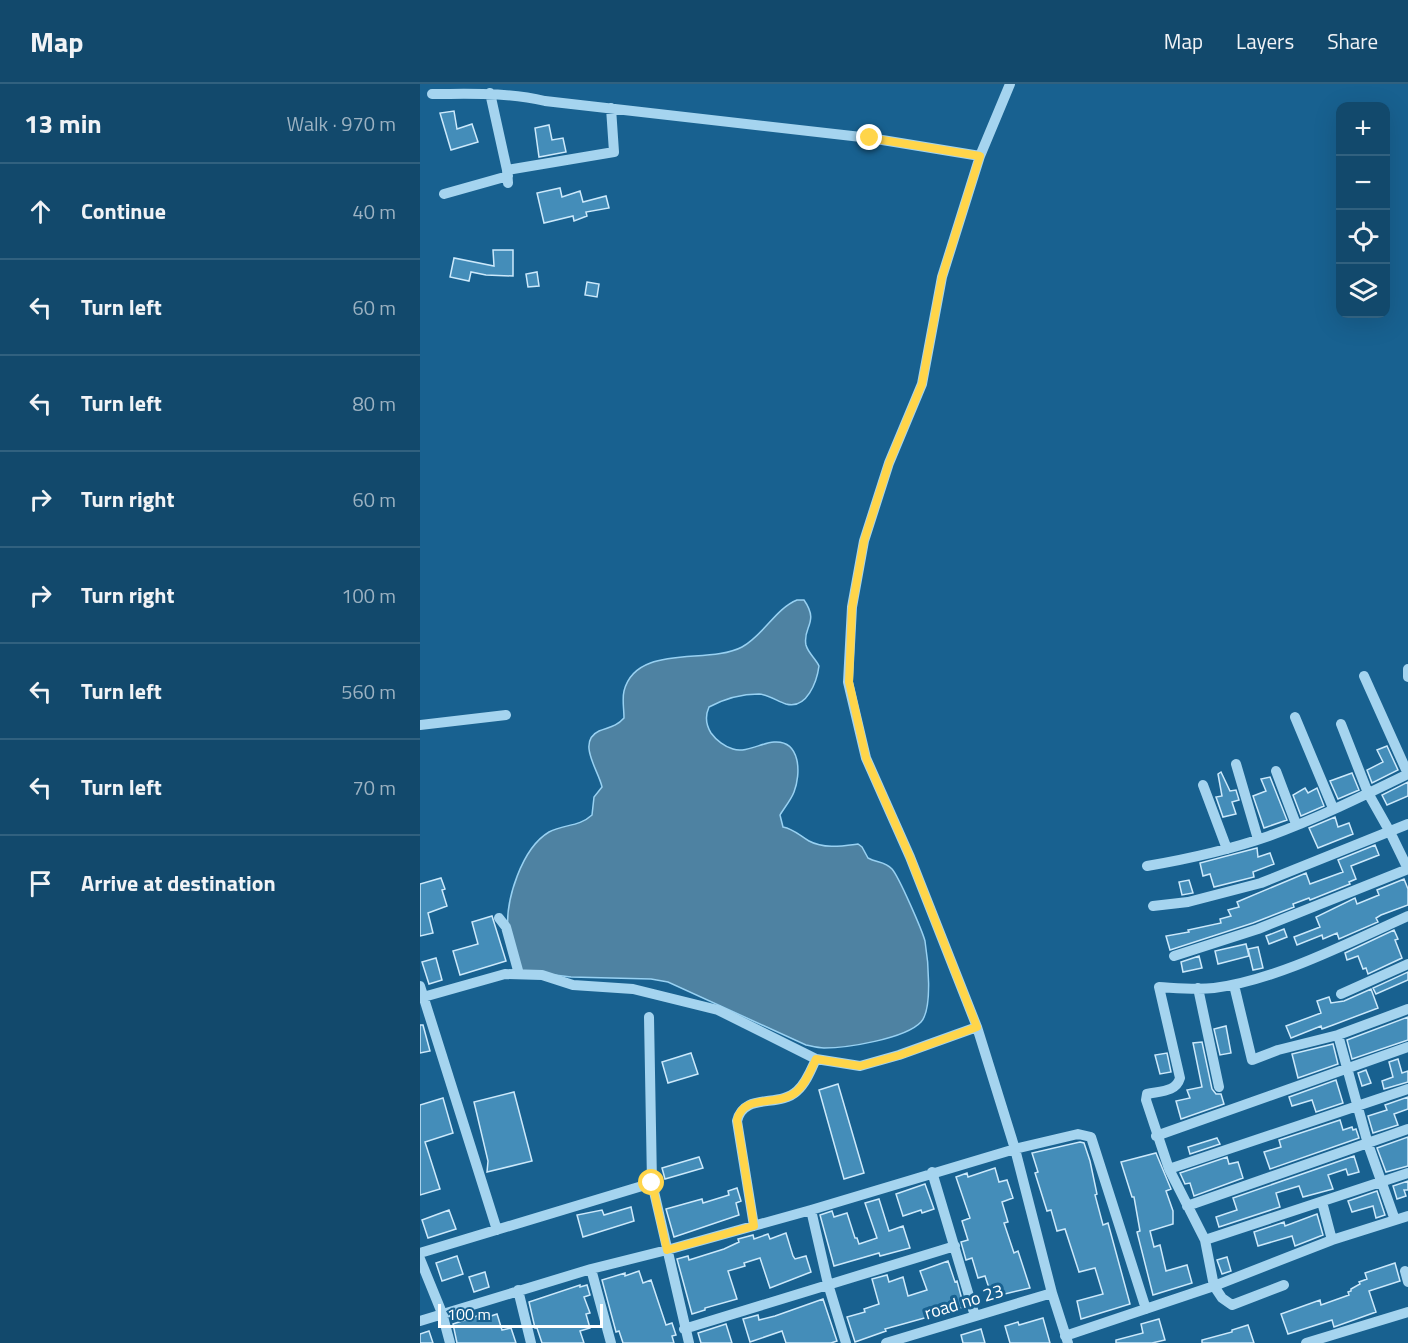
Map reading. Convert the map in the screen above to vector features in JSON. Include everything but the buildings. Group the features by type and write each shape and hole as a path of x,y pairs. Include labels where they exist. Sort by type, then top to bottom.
{"street":[{"path":"1010,84 980,156 942,277 922,384 889,463 864,541 852,608 849,682 866,758 910,857 977,1027 1015,1149 1066,1339 1214,1286 1332,1240 1408,1215"},
{"path":"490,93 508,176"},
{"path":"432,94 520,95 545,101 870,138 980,156"},
{"path":"444,194 508,176 614,152 611,108"},
{"path":"1408,669 1408,677"},
{"path":"1147,866 1227,849 1258,839 1368,794 1408,774 1364,676"},
{"path":"420,725 506,715"},
{"path":"1295,717 1334,808"},
{"path":"1174,956 1267,926 1408,869 1368,794 1341,724"},
{"path":"1236,764 1258,839"},
{"path":"1276,771 1296,824"},
{"path":"1203,785 1227,849"},
{"path":"1152,906 1188,902 1260,883 1408,824"},
{"path":"1284,1285 1232,1305 1222,1298 1214,1286 1204,1240 1169,1169 1156,1136 1146,1100 1148,1094 1174,1089 1180,1078 1159,987 1198,988 1234,985 1324,954 1408,916"},
{"path":"499,918 506,927 519,974"},
{"path":"1341,994 1408,964"},
{"path":"422,998 505,974 542,975 573,985 633,989 718,1010 816,1059 860,1066 900,1055 977,1027"},
{"path":"1234,985 1252,1060 1278,1050 1338,1035 1408,1009"},
{"path":"420,986 497,1230"},
{"path":"1198,988 1219,1087"},
{"path":"649,1017 652,1183 688,1343"},
{"path":"1338,1035 1368,1144 1395,1220"},
{"path":"1156,1136 1408,1047"},
{"path":"754,1226 737,1120 739,1113 746,1106 756,1102 779,1100 796,1092 816,1059"},
{"path":"1169,1169 1408,1089"},
{"path":"1187,1206 1408,1129"},
{"path":"420,1321 591,1269 811,1210 932,1172 1078,1134 1091,1137 1146,1309"},
{"path":"932,1172 975,1316"},
{"path":"1204,1240 1408,1173"},
{"path":"420,1253 652,1183"},
{"path":"1322,1202 1332,1240"},
{"path":"811,1210 828,1284 846,1343"},
{"path":"684,1329 955,1246"},
{"path":"420,1259 442,1313 450,1343"},
{"path":"591,1269 611,1343"},
{"path":"1405,1271 1408,1282"},
{"path":"518,1290 531,1343"},
{"name":"road no 23","path":"886,1343 923,1338 975,1316 1052,1293"},
{"path":"1306,1343 1408,1312"}],"water":[{"path":"797,600 804,600 809,608 811,620 805,639 806,645 819,666 810,693 800,703 793,705 759,694 727,699 709,707 708,727 718,741 733,749 743,750 774,742 790,746 797,760 798,776 793,795 780,815 783,827 815,844 833,846 858,844 868,858 892,869 900,882 925,941 928,995 925,1016 921,1022 889,1038 834,1048 819,1048 806,1045 668,982 651,979 571,977 522,971 508,931 509,905 517,876 523,862 539,840 549,832 577,824 592,815 594,797 602,787 591,757 589,742 592,736 599,731 615,725 624,718 623,694 631,676 643,666 658,661 711,655 742,647 757,636 782,609"}],"route":[{"path":"652,1183 667,1250 754,1226 737,1120 739,1113 746,1106 756,1102 779,1100 796,1092 816,1059 860,1066 900,1055 977,1027 910,857 866,758 849,682 852,608 864,541 889,463 922,384 942,277 980,156 870,138"}]}
